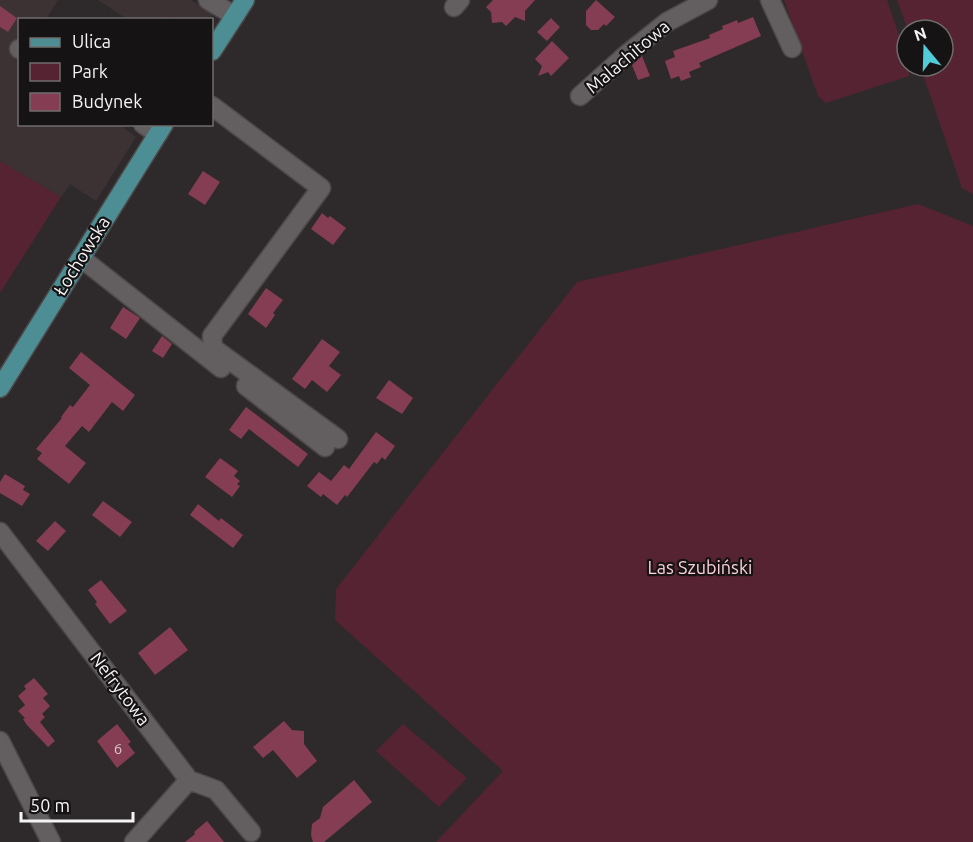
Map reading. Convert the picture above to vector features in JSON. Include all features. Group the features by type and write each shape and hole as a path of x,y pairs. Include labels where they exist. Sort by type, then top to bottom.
{"main road":[{"path":"213,49 245,0"},
{"name":"Łochowska","path":"0,388 81,258 155,128"}],"street":[{"path":"207,0 235,16"},
{"name":"Malachitowa","path":"580,96 667,22 708,0"},
{"path":"770,0 792,48"},
{"path":"81,258 332,443 213,348 212,336 321,188 213,107"},
{"name":"Nefrytowa","path":"0,532 189,780"},
{"path":"0,741 51,842"},
{"path":"134,842 189,780 216,790 251,832"}],"shaded area":[{"path":"0,0 58,0 47,18 18,18 18,126 121,126 136,137 96,201 70,184 61,197 0,161"},
{"path":"98,0 191,0 213,14 210,18 125,18"}],"green space":[{"path":"784,0 887,0 895,24 895,78 903,78 826,103 818,96"},
{"path":"897,0 973,0 973,194 962,188 924,78 955,78 955,18 904,18"},
{"path":"0,161 61,197 0,293"},
{"name":"Las Szubiński","path":"918,204 973,226 973,842 436,842 503,771 335,620 336,589 577,282"},
{"path":"403,724 467,778 439,807 376,751"}],"building":[{"path":"493,0 535,0 525,11 525,21 515,17 506,26 502,22 492,23 491,12 486,7"},
{"path":"596,0 615,17 606,26 604,24 598,30 591,30 586,25 586,11"},
{"path":"0,6 17,18 8,32 0,27"},
{"path":"753,17 761,36 699,63 701,67 689,72 691,77 681,81 679,76 671,79 665,61 675,57 673,51 710,38 709,35 723,29 722,26"},
{"path":"551,18 560,27 547,41 537,32"},
{"path":"552,41 569,58 551,76 548,72 538,76 542,66 535,59"},
{"path":"642,56 650,76 638,80 632,65"},
{"path":"203,171 220,182 205,205 188,194"},
{"path":"322,213 346,228 333,245 311,229"},
{"path":"266,288 283,300 273,313 275,315 266,328 248,314"},
{"path":"123,307 140,318 126,339 110,328"},
{"path":"162,336 172,344 163,358 152,351"},
{"path":"322,339 340,352 329,366 341,375 327,392 312,380 305,389 292,379"},
{"path":"81,352 135,395 123,411 112,402 89,432 82,426 65,446 86,463 69,484 37,459 42,453 36,449 70,405 73,407 90,385 69,368"},
{"path":"389,380 413,398 402,414 376,398"},
{"path":"246,407 308,454 298,467 249,429 241,439 229,430"},
{"path":"376,432 395,446 385,460 382,457 377,464 374,462 347,497 345,495 337,505 323,494 321,497 307,486 319,472 331,481 344,465 349,469"},
{"path":"220,458 238,471 234,476 240,481 237,484 240,486 232,497 205,477"},
{"path":"5,474 25,486 23,490 30,494 22,506 0,493 0,482"},
{"path":"103,501 132,522 120,537 92,515"},
{"path":"198,504 219,521 221,518 243,535 233,548 190,515"},
{"path":"55,521 66,531 48,551 36,541"},
{"path":"101,580 127,611 110,624 88,590"},
{"path":"170,627 188,650 155,675 138,653"},
{"path":"34,678 48,694 43,698 50,706 42,714 45,717 40,722 55,741 48,747 27,725 23,719 25,718 18,711 25,705 18,696 26,689 24,686"},
{"path":"284,721 292,730 304,731 304,744 317,761 297,778 273,750 263,758 253,747"},
{"path":"117,724 131,742 128,744 135,753 117,768 97,741"},
{"path":"354,780 372,802 324,842 313,842 312,824 320,818 323,807"},
{"path":"207,821 224,842 185,842 195,834 194,832"}]}
